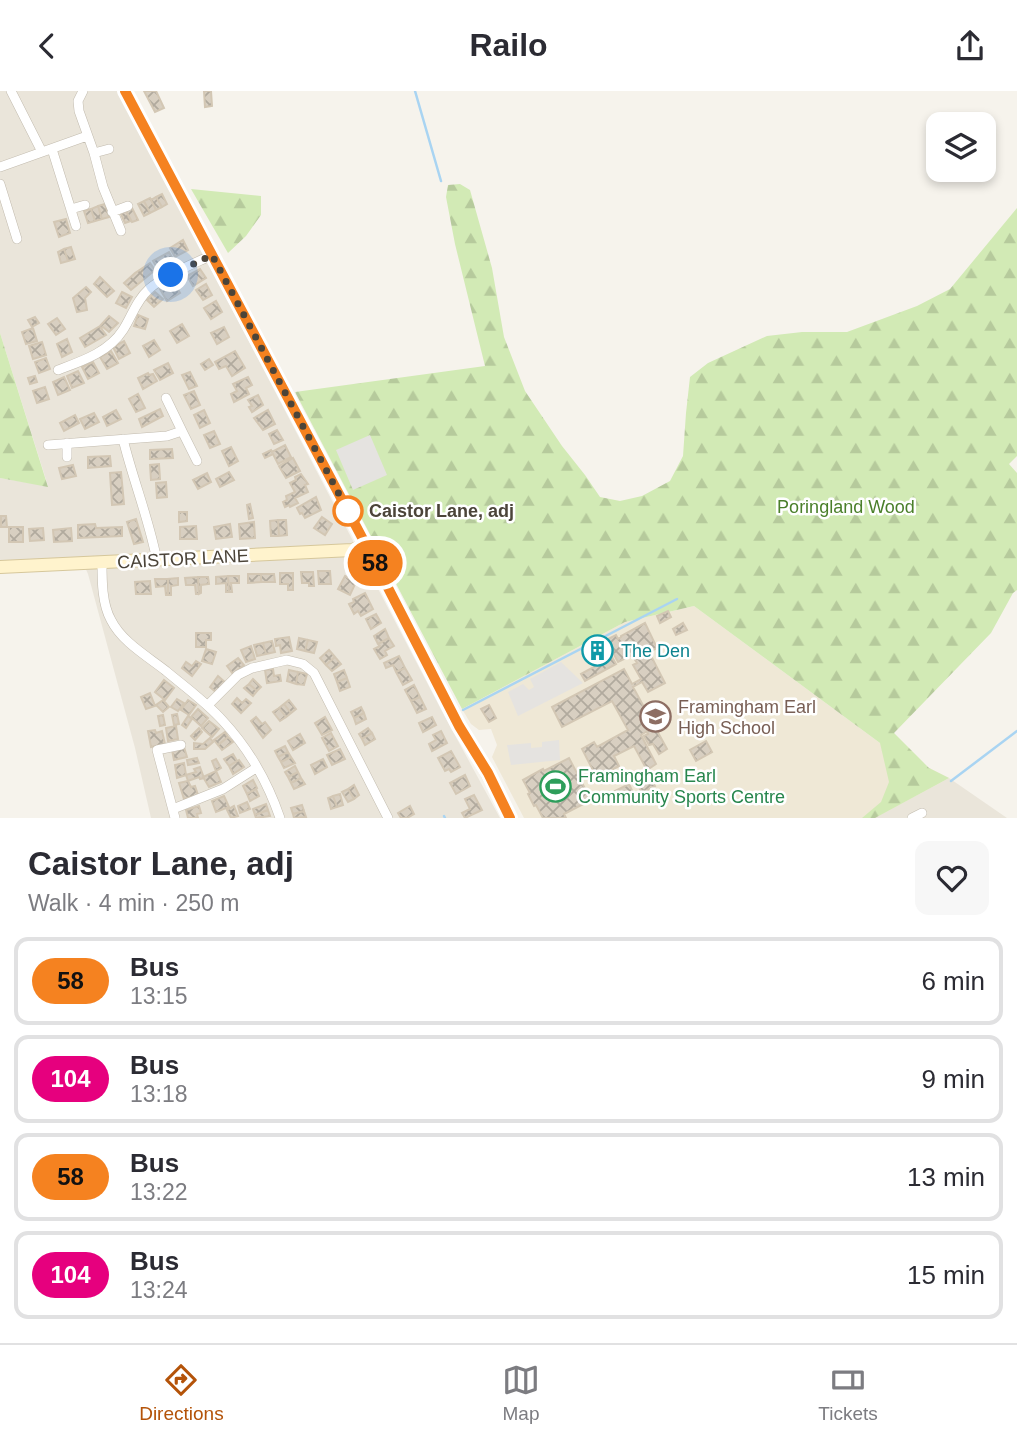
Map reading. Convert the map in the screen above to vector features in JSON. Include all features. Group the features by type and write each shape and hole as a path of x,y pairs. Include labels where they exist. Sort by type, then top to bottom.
{"main road":[{"path":"125,91 510,818"},
{"name":"CAISTOR LANE","path":"0,567 352,550 366,545"}],"street":[{"path":"11,91 42,152"},
{"path":"80,92 79,111 103,187 121,231"},
{"path":"0,167 87,136"},
{"path":"52,149 76,226"},
{"path":"94,153 109,149"},
{"path":"0,184 17,239"},
{"path":"71,209 85,205"},
{"path":"113,212 128,206"},
{"path":"58,370 101,352 115,341 136,303 150,288 212,255"},
{"path":"166,398 197,461"},
{"path":"48,445 167,436 182,431"},
{"path":"123,439 157,561"},
{"path":"67,443 67,457"},
{"path":"102,562 104,599 110,620 124,638 208,705 225,722 264,781 280,818"},
{"path":"208,705 238,675 252,668 287,660 303,664 314,673 388,818"},
{"path":"181,745 157,750 174,813 223,789 256,768"},
{"path":"912,818 922,813"}],"shaded area":[{"path":"0,91 118,91 500,818 151,818 135,748 88,574 81,558 0,561 0,478 48,486 0,333"},
{"path":"370,435 387,475 353,490 336,450"},
{"name":"Framingham Earl High School","path":"694,606 880,743 949,778 875,818 524,818 492,757 497,745 491,729 479,730 471,724 462,709 625,622"},
{"path":"561,662 583,683 518,716 508,692 523,684 529,690 534,687 530,679"},
{"path":"559,740 560,760 511,765 507,745 531,743 531,748 542,747 542,742"},
{"path":"949,778 1007,818 874,818"}],"green space":[{"name":"Poringland Wood","path":"460,184 470,190 492,268 504,337 525,391 600,497 620,501 642,496 670,481 683,456 690,377 708,363 767,336 802,332 847,332 917,306 950,289 1017,208 1017,456 1009,464 1017,473 1017,590 991,633 894,733 929,768 949,778 875,818 862,818 881,802 889,782 880,743 694,606 625,622 462,709 295,392 485,366 446,197 448,185"},
{"path":"191,189 261,196 261,215 246,236 228,253"},
{"path":"0,333 48,487 0,478"}],"building":[{"path":"144,91 156,91 164,108 155,112"},
{"path":"204,91 211,91 212,106 205,107"},
{"path":"162,194 167,204 162,207 156,197"},
{"path":"156,197 162,207 156,210 151,200"},
{"path":"150,198 156,210 150,213 144,201"},
{"path":"144,201 150,213 144,216 138,204"},
{"path":"105,204 109,217 102,219 98,206"},
{"path":"98,206 102,219 95,221 91,209"},
{"path":"132,208 138,220 132,222 126,211"},
{"path":"91,209 95,221 88,223 84,211"},
{"path":"126,211 131,221 125,223 121,214"},
{"path":"66,219 70,233 59,237 54,222"},
{"path":"183,240 188,250 175,257 170,248"},
{"path":"71,247 75,259 68,261 64,249"},
{"path":"64,249 68,261 61,263 58,252"},
{"path":"169,252 173,259 157,268 153,261"},
{"path":"150,263 155,270 131,290 124,283"},
{"path":"200,269 206,278 193,286 187,276"},
{"path":"100,277 114,291 107,297 94,284"},
{"path":"173,281 180,293 167,301 160,289"},
{"path":"206,284 212,295 203,300 196,290"},
{"path":"86,287 91,292 85,298 87,310 77,312 73,298"},
{"path":"122,292 132,297 126,308 116,303"},
{"path":"155,292 163,299 154,307 147,300"},
{"path":"216,301 222,312 211,319 204,308"},
{"path":"138,315 148,319 145,329 134,326"},
{"path":"109,316 118,323 109,332 101,328 106,335 85,347 80,338 100,326"},
{"path":"35,317 39,323 32,327 28,320"},
{"path":"57,318 65,329 56,335 48,324"},
{"path":"182,324 189,336 177,343 170,331"},
{"path":"224,327 229,337 217,344 211,333"},
{"path":"33,328 37,341 26,344 22,332"},
{"path":"67,339 72,352 62,357 57,344"},
{"path":"154,340 160,350 149,357 143,346"},
{"path":"124,341 130,353 119,359 113,347"},
{"path":"42,342 46,355 33,359 29,346"},
{"path":"111,351 118,363 107,369 100,357"},
{"path":"235,351 245,368 232,376 226,366 219,369 215,362"},
{"path":"46,358 50,369 39,373 35,362"},
{"path":"209,359 213,365 205,370 201,364"},
{"path":"93,362 99,373 88,379 82,367"},
{"path":"168,363 173,373 160,380 154,370"},
{"path":"78,371 84,383 72,388 67,376"},
{"path":"190,372 197,386 189,389 182,375"},
{"path":"148,373 153,374 157,381 143,389 138,378"},
{"path":"35,376 37,382 30,384 28,378"},
{"path":"64,377 70,390 58,395 53,382"},
{"path":"248,377 252,385 246,388 249,394 234,402 231,394 237,391 233,384"},
{"path":"45,387 49,399 37,403 33,391"},
{"path":"194,391 200,405 191,409 184,395"},
{"path":"138,394 145,408 136,412 129,399"},
{"path":"258,395 263,405 252,412 248,400"},
{"path":"160,409 163,416 142,427 139,419"},
{"path":"116,410 121,419 107,426 103,417"},
{"path":"204,410 210,423 200,428 194,415"},
{"path":"268,410 275,424 263,430 254,418"},
{"path":"94,413 99,422 85,429 80,419"},
{"path":"75,415 79,423 64,431 60,423"},
{"path":"277,430 283,440 274,444 269,434"},
{"path":"214,431 220,444 210,448 204,435"},
{"path":"285,445 291,457 278,464 273,454 265,458 263,454"},
{"path":"231,447 238,461 229,466 222,451"},
{"path":"172,449 173,458 150,459 150,450"},
{"path":"110,456 111,466 88,468 88,457"},
{"path":"293,458 300,471 286,478 279,466"},
{"path":"159,464 160,479 151,480 150,465"},
{"path":"73,465 76,476 62,479 59,468"},
{"path":"121,472 124,504 112,505 110,473"},
{"path":"229,472 234,480 220,487 216,479"},
{"path":"207,473 211,482 198,489 193,480"},
{"path":"301,474 308,484 305,485 308,492 295,498 298,503 285,507 283,502 287,500 286,496 295,492 290,483"},
{"path":"166,482 167,497 157,498 156,483"},
{"path":"316,497 321,510 305,518 297,508"},
{"path":"250,504 253,518 249,519 247,505"},
{"path":"179,512 187,512 187,521 179,522"},
{"path":"1,516 6,516 7,527 1,527"},
{"path":"322,517 332,524 325,535 314,528"},
{"path":"136,519 143,542 134,544 127,522"},
{"path":"278,520 279,536 271,536 270,521"},
{"path":"278,520 286,520 287,535 279,536"},
{"path":"254,522 255,538 240,539 239,524"},
{"path":"95,524 96,528 122,527 122,536 78,538 78,525"},
{"path":"230,524 232,537 216,539 214,527"},
{"path":"196,526 197,539 180,539 180,527"},
{"path":"9,527 23,527 23,542 9,542"},
{"path":"43,528 44,540 30,541 29,529"},
{"path":"71,528 72,541 54,542 53,530"},
{"path":"318,571 330,571 331,584 319,584"},
{"path":"301,572 313,572 314,586 302,583"},
{"path":"280,573 293,573 293,590 288,590 288,584 280,584"},
{"path":"248,574 261,574 261,582 248,583"},
{"path":"261,574 274,574 275,582 261,582"},
{"path":"228,576 229,592 226,592 226,583 216,584 216,577"},
{"path":"228,576 239,576 239,583 231,583 232,592 229,592"},
{"path":"345,576 356,582 350,595 338,589"},
{"path":"198,577 199,594 196,594 195,585 186,585 185,578"},
{"path":"198,577 208,577 209,584 201,585 199,594"},
{"path":"178,578 178,585 171,586 171,595 168,595 168,579"},
{"path":"155,579 168,579 168,595 165,586 156,587"},
{"path":"150,581 151,594 136,594 135,582"},
{"path":"365,593 373,609 361,616 358,611 354,614 349,604"},
{"path":"668,611 671,617 660,623 657,616"},
{"path":"376,614 381,623 371,629 366,619"},
{"path":"645,623 657,648 649,652 665,683 648,692 642,682 633,687 667,749 659,754 653,744 649,745 644,736 648,734 647,731 641,735 656,764 647,770 634,746 614,756 619,766 597,778 582,749 594,742 597,747 628,730 612,701 562,727 552,707 624,669 632,684 641,679 633,665 637,663 632,655 618,662 606,640 616,635 618,639"},
{"path":"683,623 687,630 676,635 673,629"},
{"path":"385,629 389,638 378,644 374,636"},
{"path":"196,633 211,633 211,640 206,640 206,647 196,647"},
{"path":"289,637 292,651 281,653 280,645 276,646 275,639"},
{"path":"299,638 308,640 305,651 297,649"},
{"path":"389,638 394,646 385,651 387,655 380,659 374,649"},
{"path":"308,640 317,642 314,653 305,651"},
{"path":"272,641 275,652 266,654 263,643"},
{"path":"263,643 266,654 257,656 254,645"},
{"name":"The Den","path":"601,644 605,652 595,658 590,650"},
{"path":"251,646 255,659 246,662 241,650"},
{"path":"206,649 216,652 212,664 202,661"},
{"path":"329,650 335,657 326,665 320,658"},
{"path":"399,656 405,668 396,672 393,665 386,668 384,663"},
{"path":"335,657 341,664 332,671 326,665"},
{"path":"612,657 616,664 585,681 581,674"},
{"path":"238,658 244,665 233,674 227,666"},
{"path":"196,661 201,664 192,676 182,668 186,662 192,666"},
{"path":"405,668 412,680 403,685 396,672"},
{"path":"273,669 274,676 280,675 281,681 267,683 265,670"},
{"path":"289,670 298,672 296,684 287,681"},
{"path":"344,670 347,678 337,682 334,674"},
{"path":"298,672 307,674 304,685 296,684"},
{"path":"218,676 226,683 217,693 210,687"},
{"path":"347,678 350,687 340,691 337,682"},
{"path":"253,679 261,687 257,691 249,684"},
{"path":"164,680 174,688 165,700 155,692"},
{"path":"249,684 257,691 253,696 244,688"},
{"path":"414,685 420,697 411,701 405,690"},
{"path":"150,693 155,706 146,709 141,697"},
{"path":"420,697 426,709 417,713 411,701"},
{"path":"237,698 242,703 246,699 251,703 241,713 232,704"},
{"path":"177,699 184,703 178,711 171,707"},
{"path":"163,700 169,707 163,712 156,705"},
{"path":"188,700 196,705 189,715 181,710"},
{"path":"289,700 296,709 291,713 284,704"},
{"path":"284,704 291,713 286,717 279,708"},
{"path":"489,705 496,718 489,722 481,709"},
{"path":"361,707 364,713 354,718 351,712"},
{"path":"279,708 286,717 280,721 273,712"},
{"path":"198,709 208,718 201,726 191,717"},
{"path":"364,713 366,719 356,724 354,718"},
{"path":"177,714 179,724 174,725 172,715"},
{"path":"163,715 165,725 160,726 158,716"},
{"path":"188,716 192,719 186,728 182,725"},
{"path":"256,717 262,724 265,722 271,730 263,738 251,721"},
{"path":"325,717 332,730 322,735 315,723"},
{"path":"432,717 436,725 423,732 419,723"},
{"path":"209,721 219,729 212,737 202,728"},
{"path":"176,726 178,739 168,741 166,728"},
{"path":"199,728 202,732 195,740 191,736"},
{"path":"368,728 372,733 362,739 359,734"},
{"path":"155,730 156,733 162,731 165,744 151,747 148,731"},
{"path":"441,731 447,743 432,751 429,744 436,740 433,735"},
{"path":"225,732 228,737 218,745 214,740"},
{"path":"331,733 338,746 329,751 322,738"},
{"path":"372,733 375,739 365,745 362,739"},
{"path":"300,734 305,743 293,750 288,741"},
{"path":"228,737 233,742 222,750 218,745"},
{"path":"210,738 213,742 205,749 194,749 194,743 203,744"},
{"path":"706,741 712,752 696,761 690,750"},
{"path":"285,746 288,752 278,757 275,751"},
{"path":"184,747 187,757 174,760 172,750"},
{"path":"340,749 345,759 332,765 327,755"},
{"path":"451,751 460,767 451,772 449,769 445,771 438,758"},
{"path":"288,752 291,757 281,762 278,757"},
{"path":"233,754 237,761 229,766 224,759"},
{"path":"291,757 295,763 284,768 281,762"},
{"path":"197,758 199,763 188,765 187,760"},
{"name":"Framingham Earl Community Sports Centre","path":"569,758 591,800 564,814 566,818 543,818 536,805 534,806 523,780"},
{"path":"216,759 221,768 216,771 212,761"},
{"path":"323,759 327,767 315,774 311,765"},
{"path":"239,760 244,767 233,774 229,766"},
{"path":"184,763 186,775 177,778 175,765"},
{"path":"295,766 298,772 288,777 285,772"},
{"path":"200,767 204,778 188,781 186,775 196,772 194,769"},
{"path":"216,771 221,782 209,787 203,777"},
{"path":"298,772 301,778 291,783 288,777"},
{"path":"648,773 655,786 642,793 635,780"},
{"path":"465,775 470,786 456,794 450,783"},
{"path":"301,778 305,784 294,789 291,783"},
{"path":"253,780 257,788 247,794 243,786"},
{"path":"188,781 191,787 195,786 198,795 184,799 179,783"},
{"path":"629,784 635,797 622,804 615,791"},
{"path":"354,785 359,795 354,799 348,789"},
{"path":"256,789 259,796 250,801 247,794"},
{"path":"348,789 354,799 348,802 342,792"},
{"path":"340,794 343,805 337,807 333,796"},
{"path":"474,795 482,810 465,818 462,813 470,809 465,799"},
{"path":"224,796 229,807 216,812 212,801"},
{"path":"333,796 337,807 331,809 328,798"},
{"path":"247,802 250,809 240,813 238,806"},
{"path":"266,804 268,810 255,815 253,809"},
{"path":"302,805 304,811 293,814 291,808"},
{"path":"199,806 201,813 197,814 198,818 188,818 186,810"},
{"path":"234,806 238,816 231,818 227,810"},
{"path":"410,806 414,814 401,818 398,813"},
{"path":"268,810 270,816 256,818 255,815"},
{"path":"304,811 306,817 294,818 293,814"}],"waterway":[{"path":"415,91 441,181"},
{"path":"463,710 677,599"},
{"path":"951,781 1017,731"}],"bus line":[{"name":"58","path":"125,91 510,818"}],"place":[{"name":"Caistor Lane, adj","path":"348,511"},
{"name":"The Den","path":"598,651"},
{"name":"Framingham Earl High School","path":"655,717"},
{"name":"Framingham Earl Community Sports Centre","path":"555,786"}],"route":[{"path":"171,275 212,255 348,511"}]}
